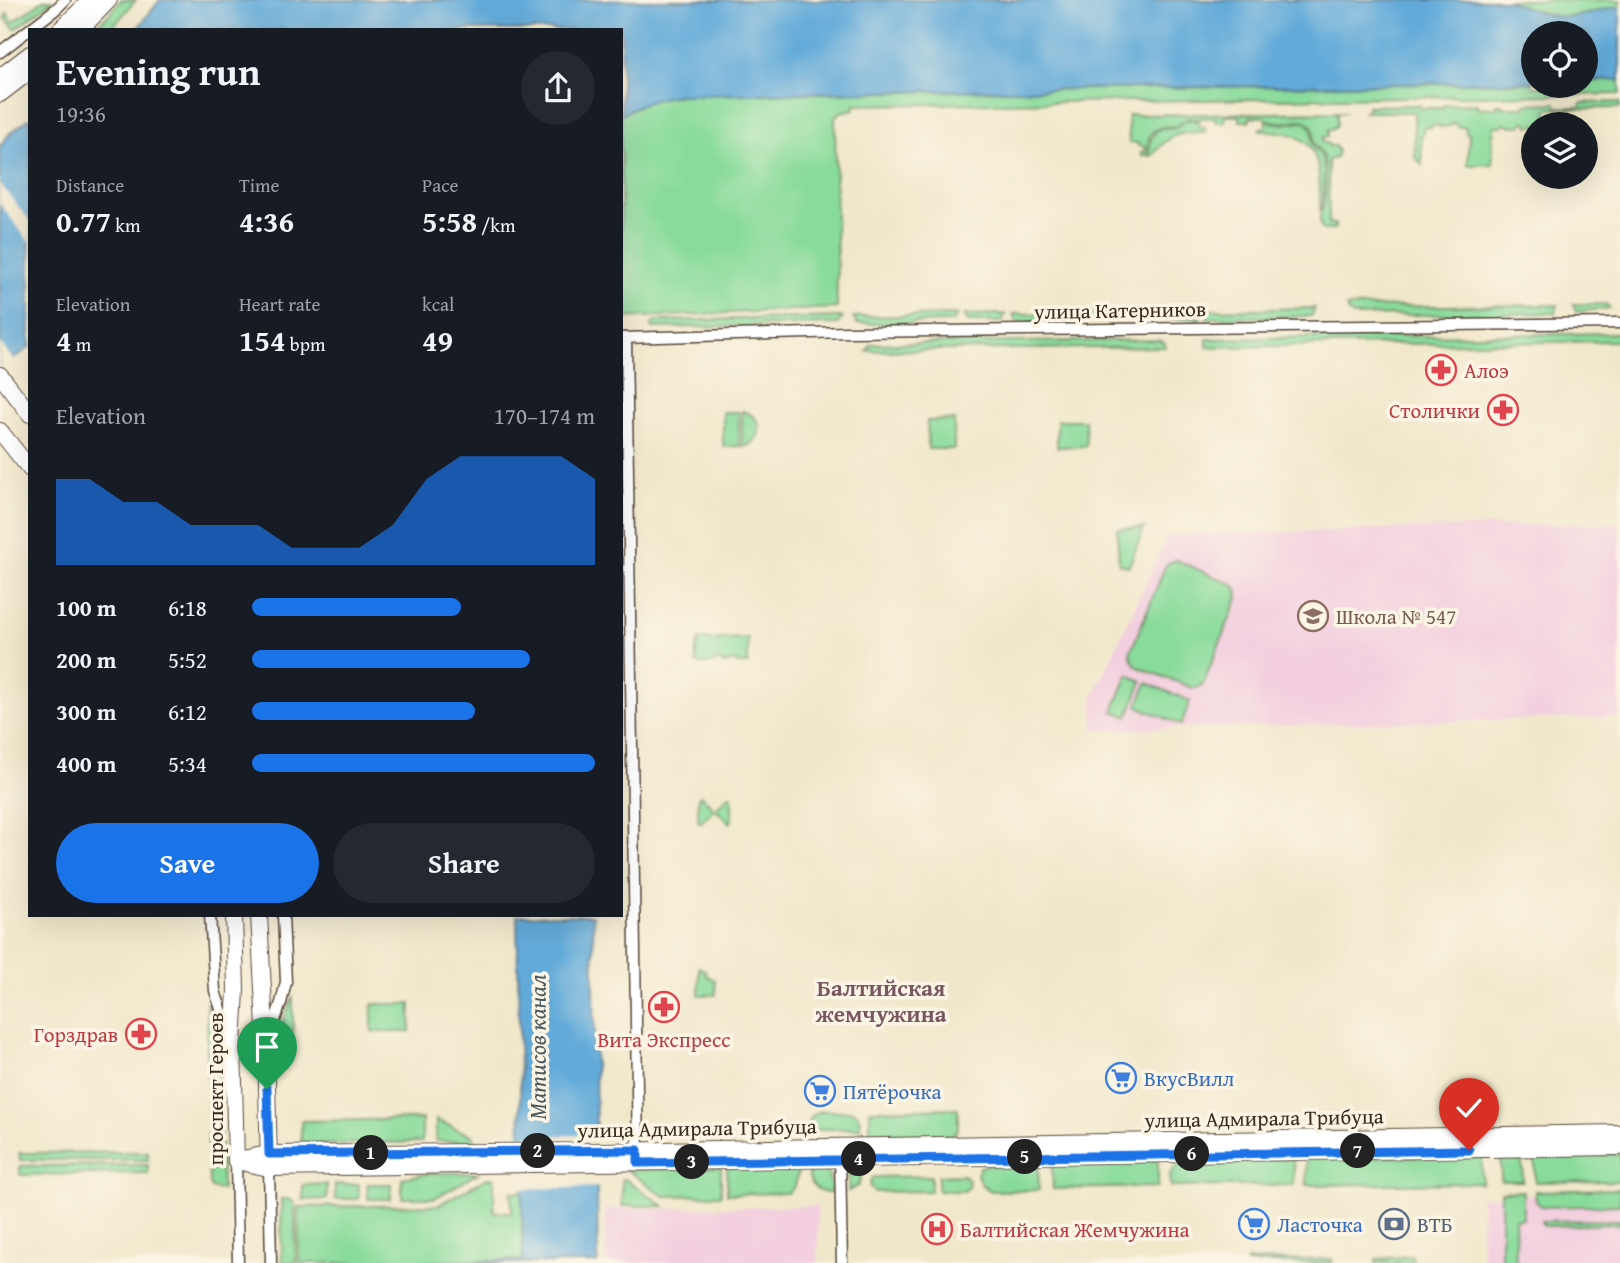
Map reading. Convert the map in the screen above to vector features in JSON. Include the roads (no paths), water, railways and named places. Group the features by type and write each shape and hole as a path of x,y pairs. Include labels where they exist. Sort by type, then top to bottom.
{"street":[{"path":"31,28 65,0"},
{"path":"62,28 91,0"},
{"path":"82,28 109,0"},
{"path":"0,52 28,30"},
{"path":"0,77 28,56"},
{"path":"0,94 28,73"},
{"name":"улица Катерников","path":"623,338 848,332 1620,323"},
{"path":"623,338 638,1156"},
{"path":"0,375 28,411"},
{"path":"0,431 28,466"},
{"path":"210,917 215,991 233,1044"},
{"name":"проспект Героев","path":"234,917 236,990 233,1044 238,1263"},
{"path":"259,917 266,1046 271,1263"},
{"path":"266,1046 286,982 282,917"},
{"name":"улица Адмирала Трибуца","path":"840,1153 1620,1133"},
{"name":"улица Адмирала Трибуца","path":"236,1161 1620,1147"},
{"path":"840,1153 842,1263"}],"water":[{"path":"160,0 1507,0 1541,12 1567,17 1620,7 1620,80 1598,81 1598,21 1521,21 1521,82 680,95 649,101 623,114 623,28 138,28"},
{"path":"28,120 28,348 0,369 0,146 10,133"},
{"name":"Матисов канал","path":"517,917 593,917 598,1263 399,1263 523,1260"}],"place":[{"name":"Алоэ","path":"1441,370"},
{"name":"Столички","path":"1503,410"},
{"name":"Школа № 547","path":"1313,616"},
{"name":"Вита Экспресс","path":"664,1007"},
{"name":"Горздрав","path":"141,1034"},
{"name":"ВкусВилл","path":"1121,1078"},
{"name":"Пятёрочка","path":"820,1091"},
{"name":"Ласточка","path":"1254,1224"},
{"name":"ВТБ","path":"1394,1224"},
{"name":"Балтийская Жемчужина","path":"937,1229"}],"district":[{"name":"Балтийская жемчужина","path":"881,1000"}]}
